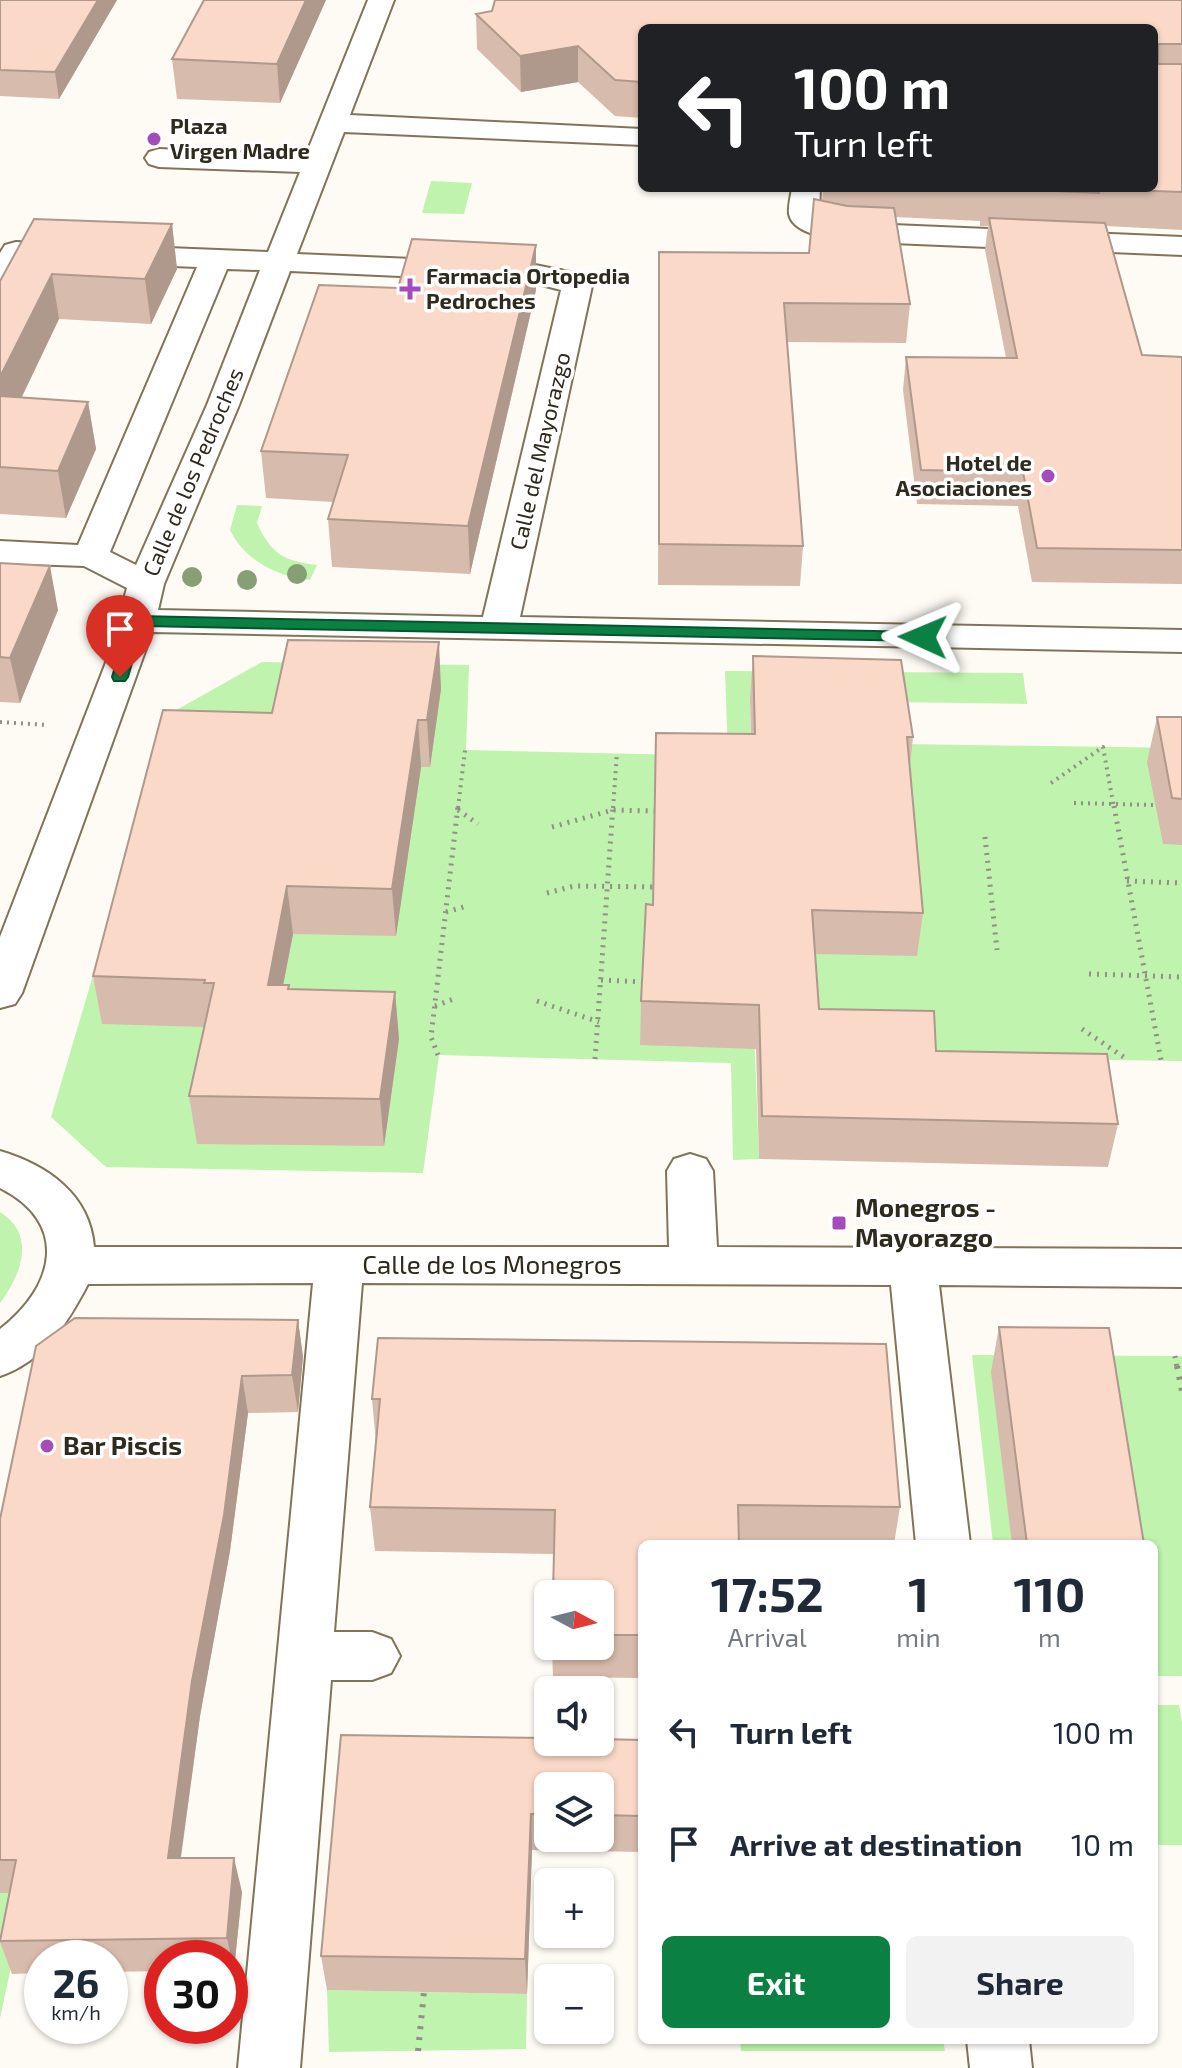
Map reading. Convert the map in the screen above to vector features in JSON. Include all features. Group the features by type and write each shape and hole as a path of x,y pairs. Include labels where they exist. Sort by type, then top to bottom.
{"street":[{"name":"Calle de los Pedroches","path":"0,993 129,652 146,584 223,405 381,0"},
{"path":"332,123 638,137"},
{"path":"568,134 598,156 638,158"},
{"path":"159,158 316,164"},
{"path":"806,192 804,216 821,227 845,232 1182,246"},
{"name":"Calle del Mayorazgo","path":"0,279 16,251 569,276 577,286 499,628"},
{"path":"91,556 216,259"},
{"path":"0,552 91,556 146,584"},
{"path":"137,621 499,628 606,645 1126,653 1182,641"},
{"path":"0,1168 28,1180 49,1196 64,1216 71,1240 71,1266 50,1314 0,1356"},
{"path":"690,1171 694,1266"},
{"path":"269,2068 339,1264"},
{"name":"Calle de los Monegros","path":"71,1266 339,1264 1182,1268"},
{"path":"913,1266 943,1540"},
{"path":"304,1656 372,1656"},
{"path":"998,2044 1001,2068"}],"path":[{"path":"0,722 56,726"},
{"path":"1051,783 1103,747 1161,1060"},
{"path":"438,1055 431,1037 465,750"},
{"path":"595,1059 617,753"},
{"path":"1074,803 1154,805"},
{"path":"458,810 478,824"},
{"path":"552,827 613,810 655,811"},
{"path":"985,837 997,950"},
{"path":"1127,881 1182,883"},
{"path":"547,893 574,886 670,888"},
{"path":"446,912 467,906"},
{"path":"1089,974 1182,977"},
{"path":"601,980 644,982"},
{"path":"435,1006 456,998"},
{"path":"537,1001 599,1022"},
{"path":"1082,1029 1128,1060"},
{"path":"1175,1356 1182,1391"},
{"path":"418,2051 424,1992"},
{"path":"822,2044 822,2051"}],"green space":[{"path":"431,181 472,183 464,214 422,213"},
{"path":"237,505 262,506 257,523 268,542 287,558 317,565 310,580 264,566 244,550 230,530"},
{"path":"262,662 469,665 466,750 728,756 725,671 1023,673 1027,704 750,700 752,778 700,859 640,1044 698,1047 754,1027 759,1159 733,1160 731,1063 439,1055 423,1173 106,1167 51,1117 171,713"},
{"path":"903,744 1182,748 1182,1061 1109,1060 1113,1098 817,1078 809,933"},
{"path":"0,1212 19,1232 22,1256 14,1280 0,1303"},
{"path":"972,1355 1182,1356 1182,1676 1158,1676 1158,1540 993,1540"},
{"path":"1158,1705 1179,1705 1182,1722 1182,1845 1158,1845"},
{"path":"0,1893 27,1893 0,2018"},
{"path":"327,1990 527,1994 526,2049 329,2052"},
{"path":"740,2044 944,2044 945,2051 741,2051"}],"building":[{"path":"0,0 98,0 55,72 0,70"},
{"path":"204,0 306,0 277,64 172,59"},
{"path":"495,0 1182,0 1182,44 1158,44 1158,24 638,24 638,82 615,80 578,46 520,56 476,14 492,11"},
{"path":"1158,64 1182,64 1182,192 1158,191"},
{"path":"814,199 847,206 894,208 910,304 784,303 803,546 659,544 659,252 809,253"},
{"path":"989,218 1105,223 1142,355 1182,357 1182,550 1037,548 1023,472 921,470 906,357 1017,358"},
{"path":"34,219 172,224 145,279 52,274 0,377 0,281"},
{"path":"412,239 536,245 468,526 328,519 348,455 261,451 319,285 398,288"},
{"path":"0,396 88,402 58,471 0,467"},
{"path":"0,563 50,566 10,658 0,657"},
{"path":"288,640 439,642 427,720 418,720 392,889 287,886 268,985 289,985 288,989 395,992 380,1099 189,1096 214,983 204,983 205,980 93,976 163,710 272,713"},
{"path":"753,656 901,660 913,737 907,737 923,913 812,910 819,1009 934,1011 936,1051 1107,1054 1118,1124 762,1116 759,1005 641,1001 646,904 653,905 656,733 755,734"},
{"path":"1157,717 1182,717 1182,799 1172,798"},
{"path":"75,1318 298,1320 292,1375 242,1376 224,1515 192,1681 168,1858 234,1858 227,1938 0,1941 16,1860 0,1860 0,1519 36,1346"},
{"path":"999,1327 1109,1328 1143,1540 1026,1540"},
{"path":"378,1338 886,1344 900,1507 738,1505 739,1540 638,1540 638,1635 614,1635 614,1580 553,1580 555,1510 370,1507 380,1399 372,1399"},
{"path":"341,1735 534,1738 534,1756 614,1756 614,1739 638,1740 638,1816 614,1815 614,1772 534,1772 525,1959 321,1956"}],"place":[{"name":"Plaza Virgen Madre","path":"154,139"},
{"name":"Farmacia Ortopedia Pedroches","path":"410,289"},
{"name":"Hotel de Asociaciones","path":"1048,476"},
{"name":"Monegros - Mayorazgo","path":"839,1223"},
{"name":"Bar Piscis","path":"47,1446"}],"route":[{"path":"120,677 137,621 923,637"}]}
